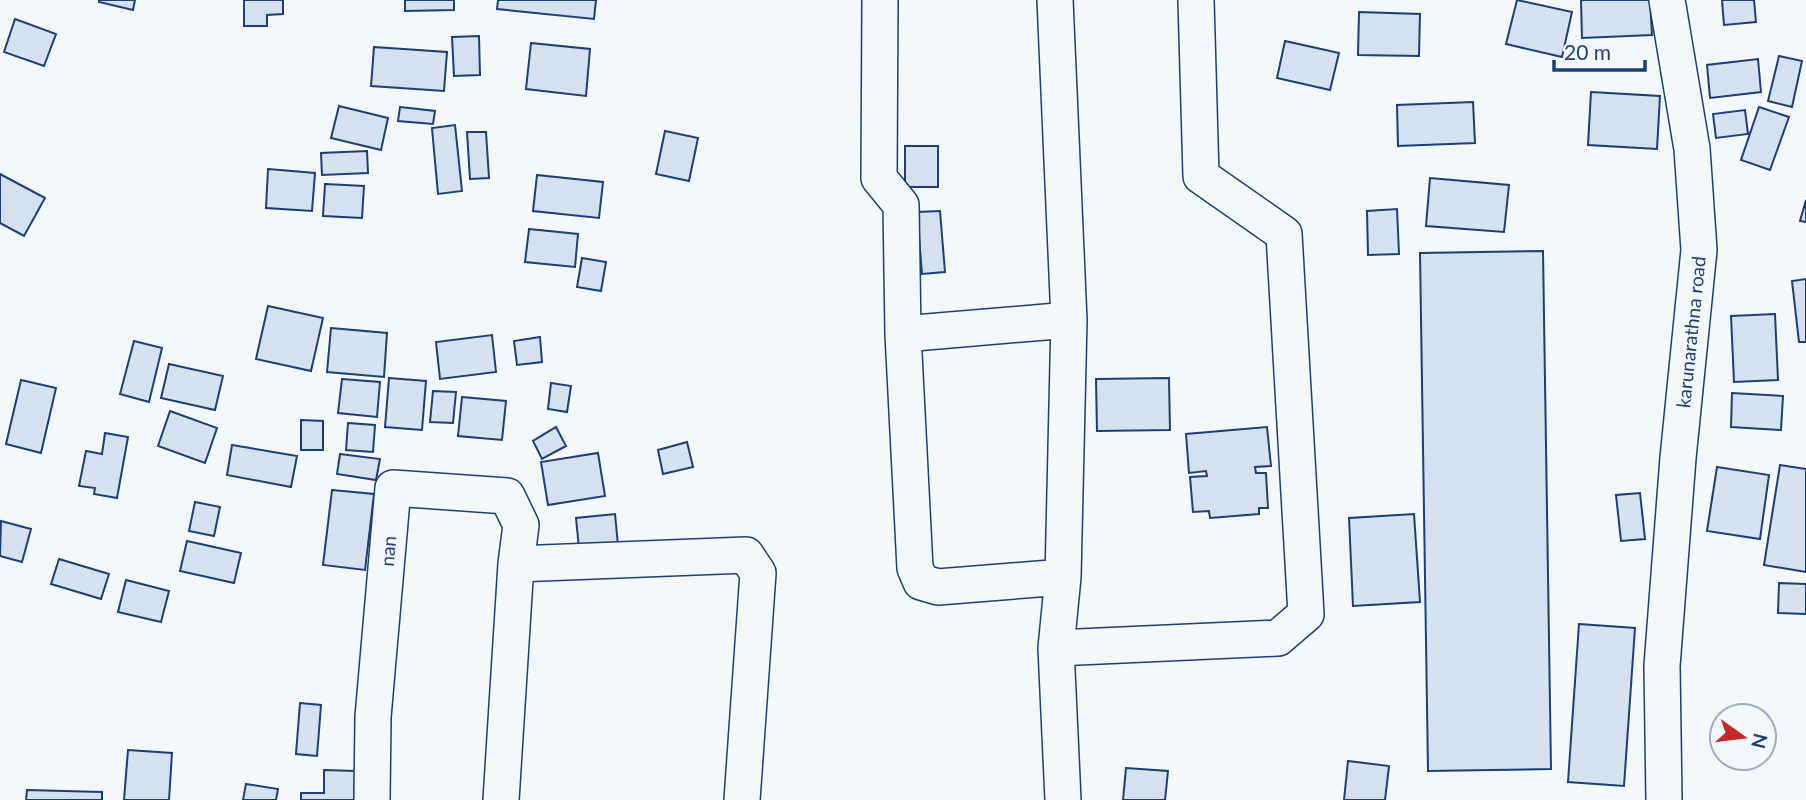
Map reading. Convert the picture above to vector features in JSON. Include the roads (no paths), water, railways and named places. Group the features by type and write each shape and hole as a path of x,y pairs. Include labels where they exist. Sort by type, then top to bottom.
{"street":[{"path":"880,0 879,178 901,205 903,334 915,568 921,582 937,587 1063,577"},
{"path":"1055,0 1069,320 1063,577 1056,648 1063,800"},
{"path":"1056,648 1278,638 1306,614 1284,234 1201,176 1196,0"},
{"name":"karunarathna road","path":"1664,800 1662,666 1678,458 1699,250 1692,149 1667,0"},
{"path":"903,334 1069,320"},
{"name":"nan","path":"372,800 373,717 393,488 507,496 521,525 516,564"},
{"path":"501,800 516,564 746,555 758,573 742,800"}]}
